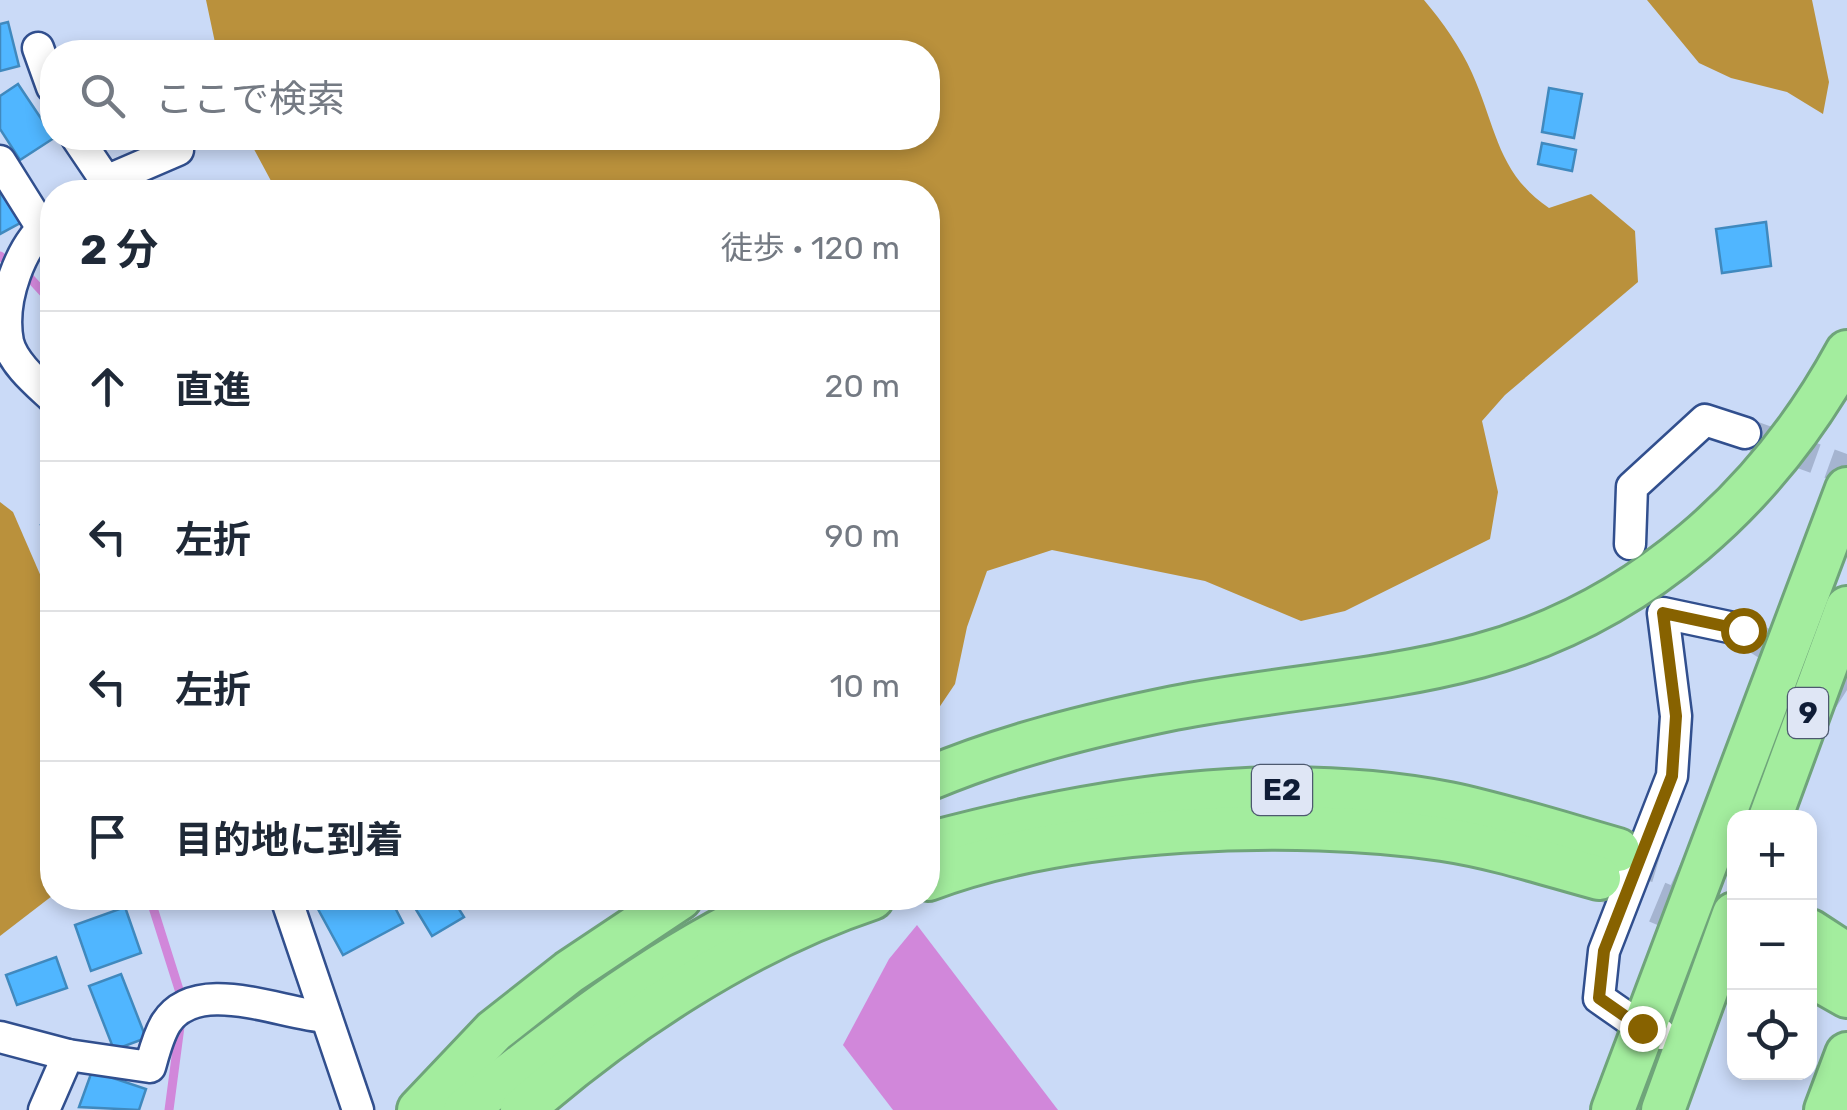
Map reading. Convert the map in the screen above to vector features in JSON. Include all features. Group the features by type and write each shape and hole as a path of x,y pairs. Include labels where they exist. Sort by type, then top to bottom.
{"highway":[{"path":"940,774 1052,736 1158,712 1399,674 1481,656 1552,631 1680,556 1736,507 1815,407 1847,352"},
{"name":"9","path":"1613,1110 1847,490"},
{"name":"9","path":"1773,810 1847,608"},
{"name":"E2","path":"940,859 1142,834 1280,828 1446,840 1608,864"},
{"path":"419,1110 494,1031 570,972 662,910"},
{"path":"464,1110 608,999 686,951 765,910"},
{"path":"522,1110 631,1025 699,982 769,943 844,910"},
{"path":"1663,1110 1727,933"},
{"path":"1817,936 1847,955"},
{"path":"1817,979 1847,996"},
{"path":"1826,1110 1847,1054"}],"street":[{"path":"38,48 40,54"},
{"path":"82,150 95,180"},
{"path":"113,180 178,150"},
{"path":"0,161 40,215"},
{"path":"40,233 16,266 8,344 40,386"},
{"path":"1630,544 1632,487 1705,420 1745,432"},
{"path":"1687,1042 1642,1028 1599,998 1604,951 1672,776 1676,716 1663,613 1743,630"},
{"path":"290,910 358,1110"},
{"path":"0,1037 68,1055 150,1067 164,1025 174,1014 202,998 326,1017"},
{"path":"44,1110 68,1055"}],"shaded area":[{"path":"206,0 1424,0 1468,64 1500,147 1518,180 1549,208 1591,194 1635,231 1638,282 1505,395 1482,421 1498,492 1490,539 1345,611 1301,621 1205,581 1052,550 987,571 967,627 955,684 940,706 940,180 271,180 254,150 940,150 940,40 214,40"},
{"path":"1647,0 1812,0 1829,82 1823,114 1787,92 1731,78 1699,63"},
{"path":"0,502 13,512 40,574 40,905 0,936"},
{"path":"917,925 1058,1110 893,1110 843,1045 889,959"}],"building":[{"path":"8,22 19,66 0,71 0,24"},
{"path":"18,84 40,117 40,147 20,160 0,129 0,96"},
{"path":"1549,88 1582,94 1574,138 1542,132"},
{"path":"1542,143 1576,150 1572,171 1538,164"},
{"path":"0,185 22,222 0,234"},
{"path":"1766,222 1771,266 1722,273 1716,229"},
{"path":"126,910 141,953 91,971 75,925"},
{"path":"319,910 396,910 403,923 343,955"},
{"path":"416,910 460,910 464,917 432,936"},
{"path":"56,957 67,988 17,1005 6,975"},
{"path":"121,974 146,1038 114,1050 89,986"},
{"path":"92,1071 146,1089 139,1110 79,1107"}],"waterway":[{"path":"0,256 40,289"},
{"path":"154,910 182,999"},
{"path":"169,1110 181,1019"}],"tunnel":[{"path":"1745,433 1847,470"},
{"path":"1743,630 1847,696"},
{"path":"1618,850 1672,866 1727,891"},
{"path":"1599,878 1727,931"}],"route":[{"path":"1642,1028 1599,998 1604,951 1672,776 1676,716 1663,613 1743,630"}]}
